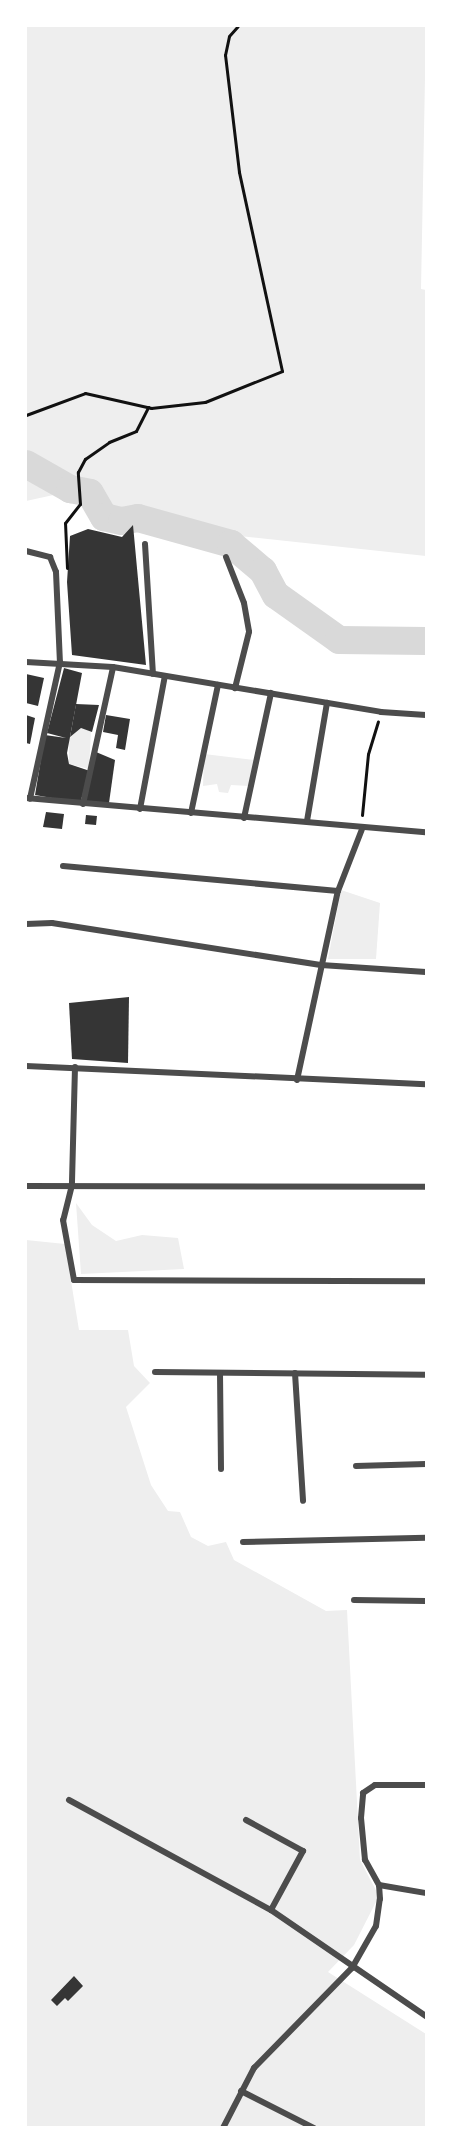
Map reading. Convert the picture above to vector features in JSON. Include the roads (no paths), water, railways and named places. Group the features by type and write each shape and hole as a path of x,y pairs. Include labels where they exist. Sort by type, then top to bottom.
{"street":[{"path":"145,544 153,674"},
{"path":"26,551 50,557 56,572 60,662 28,799 244,818 307,821 362,829 426,832"},
{"path":"226,558 244,603 249,632 235,688"},
{"path":"26,662 60,662 113,667 381,712 426,715"},
{"path":"83,804 113,667"},
{"path":"140,809 165,676"},
{"path":"191,813 218,685"},
{"path":"244,818 271,693"},
{"path":"307,821 327,703"},
{"path":"297,1080 338,891 362,829"},
{"path":"63,866 338,891"},
{"path":"26,924 52,923 321,965 426,972"},
{"path":"26,1066 297,1080 426,1084"},
{"path":"75,1067 72,1185 63,1220 74,1280 426,1281"},
{"path":"26,1186 426,1186"},
{"path":"155,1372 426,1375"},
{"path":"220,1372 221,1469"},
{"path":"295,1373 303,1501"},
{"path":"356,1466 426,1464"},
{"path":"243,1542 426,1538"},
{"path":"354,1600 426,1600"},
{"path":"222,2127 254,2068 352,1968 376,1926 379,1885 365,1860 361,1818 363,1793 375,1785 426,1785"},
{"path":"69,1800 271,1910 352,1968 425,2016"},
{"path":"246,1820 303,1851 271,1910"},
{"path":"379,1885 426,1893"},
{"path":"241,2091 314,2127"}],"waterway":[{"path":"26,464 70,489 90,493 104,517 122,521 138,518 231,544 263,571 276,595 339,640 426,641"}]}
